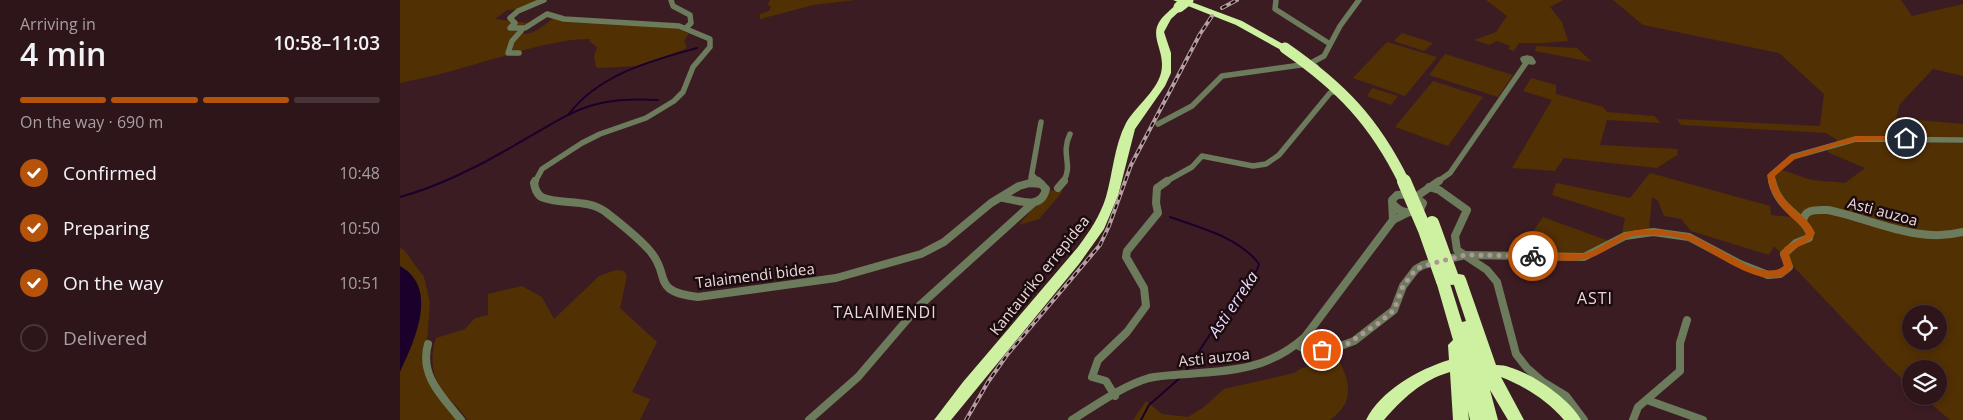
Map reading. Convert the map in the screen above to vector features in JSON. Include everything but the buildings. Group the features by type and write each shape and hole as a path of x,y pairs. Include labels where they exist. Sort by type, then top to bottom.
{"highway":[{"name":"Kantauriko errepidea","path":"940,420 1077,257 1101,223 1112,199 1128,131 1138,112 1161,84 1166,72 1166,53 1158,34 1160,26 1178,4 1190,0"},
{"path":"1190,0 1238,18 1325,70 1374,119 1402,161 1438,240 1474,350 1490,420"},
{"path":"1178,4 1239,23 1288,47 1341,91 1365,118 1394,162 1452,279 1496,386 1516,420"},
{"path":"1452,279 1452,311 1461,420"},
{"path":"1452,311 1469,373 1478,420"},
{"path":"1374,420 1411,382 1437,369 1450,366"},
{"path":"1498,370 1524,380 1539,389 1553,399 1573,420"}],"street":[{"path":"522,30 510,28 515,23 510,18 516,12 544,0"},
{"path":"671,0 673,6 690,15 690,23 686,28"},
{"path":"1276,0 1274,9 1317,34 1330,44"},
{"path":"1158,124 1192,106 1222,76 1311,64 1324,56 1359,0"},
{"name":"Talaimendi bidea","path":"522,30 545,14 564,19 671,25 686,28 710,39 711,44 692,67 678,98 650,116 600,134 576,147 542,169 534,183 536,192 542,198 592,205 612,216 650,251 657,261 663,282 671,290 688,296 704,296 836,278 921,254 944,242 991,203 1015,190"},
{"path":"519,53 508,53 508,50 509,45 522,30"},
{"path":"1412,192 1426,189 1450,173 1526,63"},
{"path":"1311,64 1342,89 1381,134 1399,164 1412,192 1423,203 1423,207 1416,212 1408,213 1400,210 1393,204"},
{"path":"1115,396 1106,381 1092,377 1098,360 1127,332 1146,306 1144,288 1126,257 1127,250 1158,213 1156,203 1157,188 1166,180 1192,167 1202,156 1253,166 1266,164 1279,155 1330,93 1342,89"},
{"path":"809,420 858,377 918,307 1021,215 1021,203 1015,190 1027,183 1033,176 1042,122"},
{"path":"1058,188 1069,173 1070,166 1065,153 1067,139 1070,134"},
{"path":"1297,345 1308,351 1322,350 1338,347 1354,340 1394,310 1403,286 1416,269 1465,255 1584,257 1598,252 1625,236 1656,232 1697,240 1746,268 1769,274 1786,270 1789,267 1784,254 1796,243 1809,238 1810,233 1808,227 1786,208 1772,183 1771,175 1792,157 1856,138 1963,140"},
{"path":"1003,198 1021,203 1033,203 1040,200 1046,194 1046,189 1033,176"},
{"path":"1027,183 1041,184"},
{"path":"1393,220 1394,197 1426,189 1439,190 1467,210 1455,236 1457,250 1487,270 1497,282 1516,354 1537,378 1566,396 1584,420"},
{"name":"Asti auzoa","path":"1803,222 1808,211 1820,210 1862,218 1910,233 1931,237 1963,232"},
{"name":"Asti auzoa","path":"1072,420 1145,380 1172,375 1255,367 1280,357 1297,345 1393,220 1408,213"},
{"path":"1632,420 1638,407 1664,382 1680,371 1682,364 1680,354 1681,339 1684,336 1687,320"},
{"path":"428,344 427,365 431,382 438,395 461,420"},
{"path":"1647,400 1703,420"}],"shaded area":[{"path":"400,0 542,0 521,9 507,10 495,19 529,23 517,32 527,34 536,31 552,19 676,27 689,34 684,41 687,46 685,49 637,66 596,67 594,57 597,47 589,41 591,39 578,39 542,46 400,83"},
{"path":"770,0 855,0 813,5 760,19 760,14 769,11 771,7 768,5"},
{"path":"1486,0 1563,0 1550,7 1562,22 1568,41 1519,43 1514,51 1508,49 1510,46 1497,41 1489,45 1474,40 1496,32 1507,16"},
{"path":"1613,0 1901,0 1912,16 1963,4 1963,76 1933,69 1900,104 1896,118 1963,124 1963,420 1950,420 1932,405 1947,405 1947,360 1902,360 1902,379 1774,246 1769,255 1691,231 1681,219 1664,216 1658,201 1652,197 1649,230 1622,233 1625,218 1552,195 1556,183 1630,198 1650,173 1770,206 1771,215 1790,217 1770,175 1771,171 1780,170 1813,180 1845,183 1865,168 1827,152 1837,140 1826,133 1681,125 1677,119 1820,126 1824,94 1779,53 1643,25"},
{"path":"1402,33 1433,43 1424,51 1394,41"},
{"path":"1387,42 1437,57 1405,96 1353,78"},
{"path":"1536,46 1577,48 1592,62 1535,51"},
{"path":"1445,54 1513,75 1498,97 1429,75"},
{"path":"1531,78 1556,85 1556,94 1603,107 1607,112 1654,116 1661,123 1607,120 1600,145 1678,149 1677,155 1657,168 1564,158 1555,171 1512,168 1552,100 1523,91"},
{"path":"1433,81 1483,97 1448,146 1395,127"},
{"path":"1372,88 1398,96 1391,105 1367,96"},
{"path":"1050,191 1063,191 1039,219 1019,225 1036,204 1045,199"},
{"path":"1543,217 1609,241 1591,251 1582,253 1534,255 1529,251 1534,230"},
{"path":"400,248 404,250 424,277 430,302 425,370 432,388 458,420 400,420"},
{"path":"400,266 412,276 419,288 421,301 417,331 400,372"},
{"path":"616,270 624,271 627,276 620,308 657,342 632,392 650,399 640,420 467,420 447,397 436,380 432,359 436,338 465,329 475,318 488,315 488,294 522,286 542,297 554,319 599,276"},
{"path":"1337,356 1345,374 1348,391 1344,406 1330,420 1133,420 1146,401 1162,414 1188,417 1204,407 1224,389 1294,373 1302,368 1320,364"}],"waterway":[{"path":"569,114 581,100 611,79 644,64 697,48"},
{"path":"400,197 474,168 555,122 586,107 620,100 658,100"},
{"name":"Asti erreka","path":"1170,217 1230,240 1251,255 1259,264 1257,270 1234,298 1186,371"},
{"name":"Asti erreka","path":"1141,420 1149,405 1181,377"}],"railway":[{"path":"1222,8 1237,0"},
{"path":"966,420 988,382 1007,355 1100,245 1109,226 1131,165 1200,34 1212,16"}],"way so far":[{"path":"1322,350 1346,345 1394,310 1403,286 1416,269 1465,255 1533,256"}],"district":[{"name":"ASTI","path":"1595,298"},
{"name":"TALAIMENDI","path":"885,312"}],"route":[{"path":"1533,256 1584,257 1598,252 1625,236 1636,233 1662,232 1697,240 1758,273 1776,274 1789,267 1784,254 1788,249 1796,243 1809,238 1810,233 1808,227 1791,213 1778,197 1771,175 1783,167 1786,161 1792,157 1856,138 1906,138"}]}
